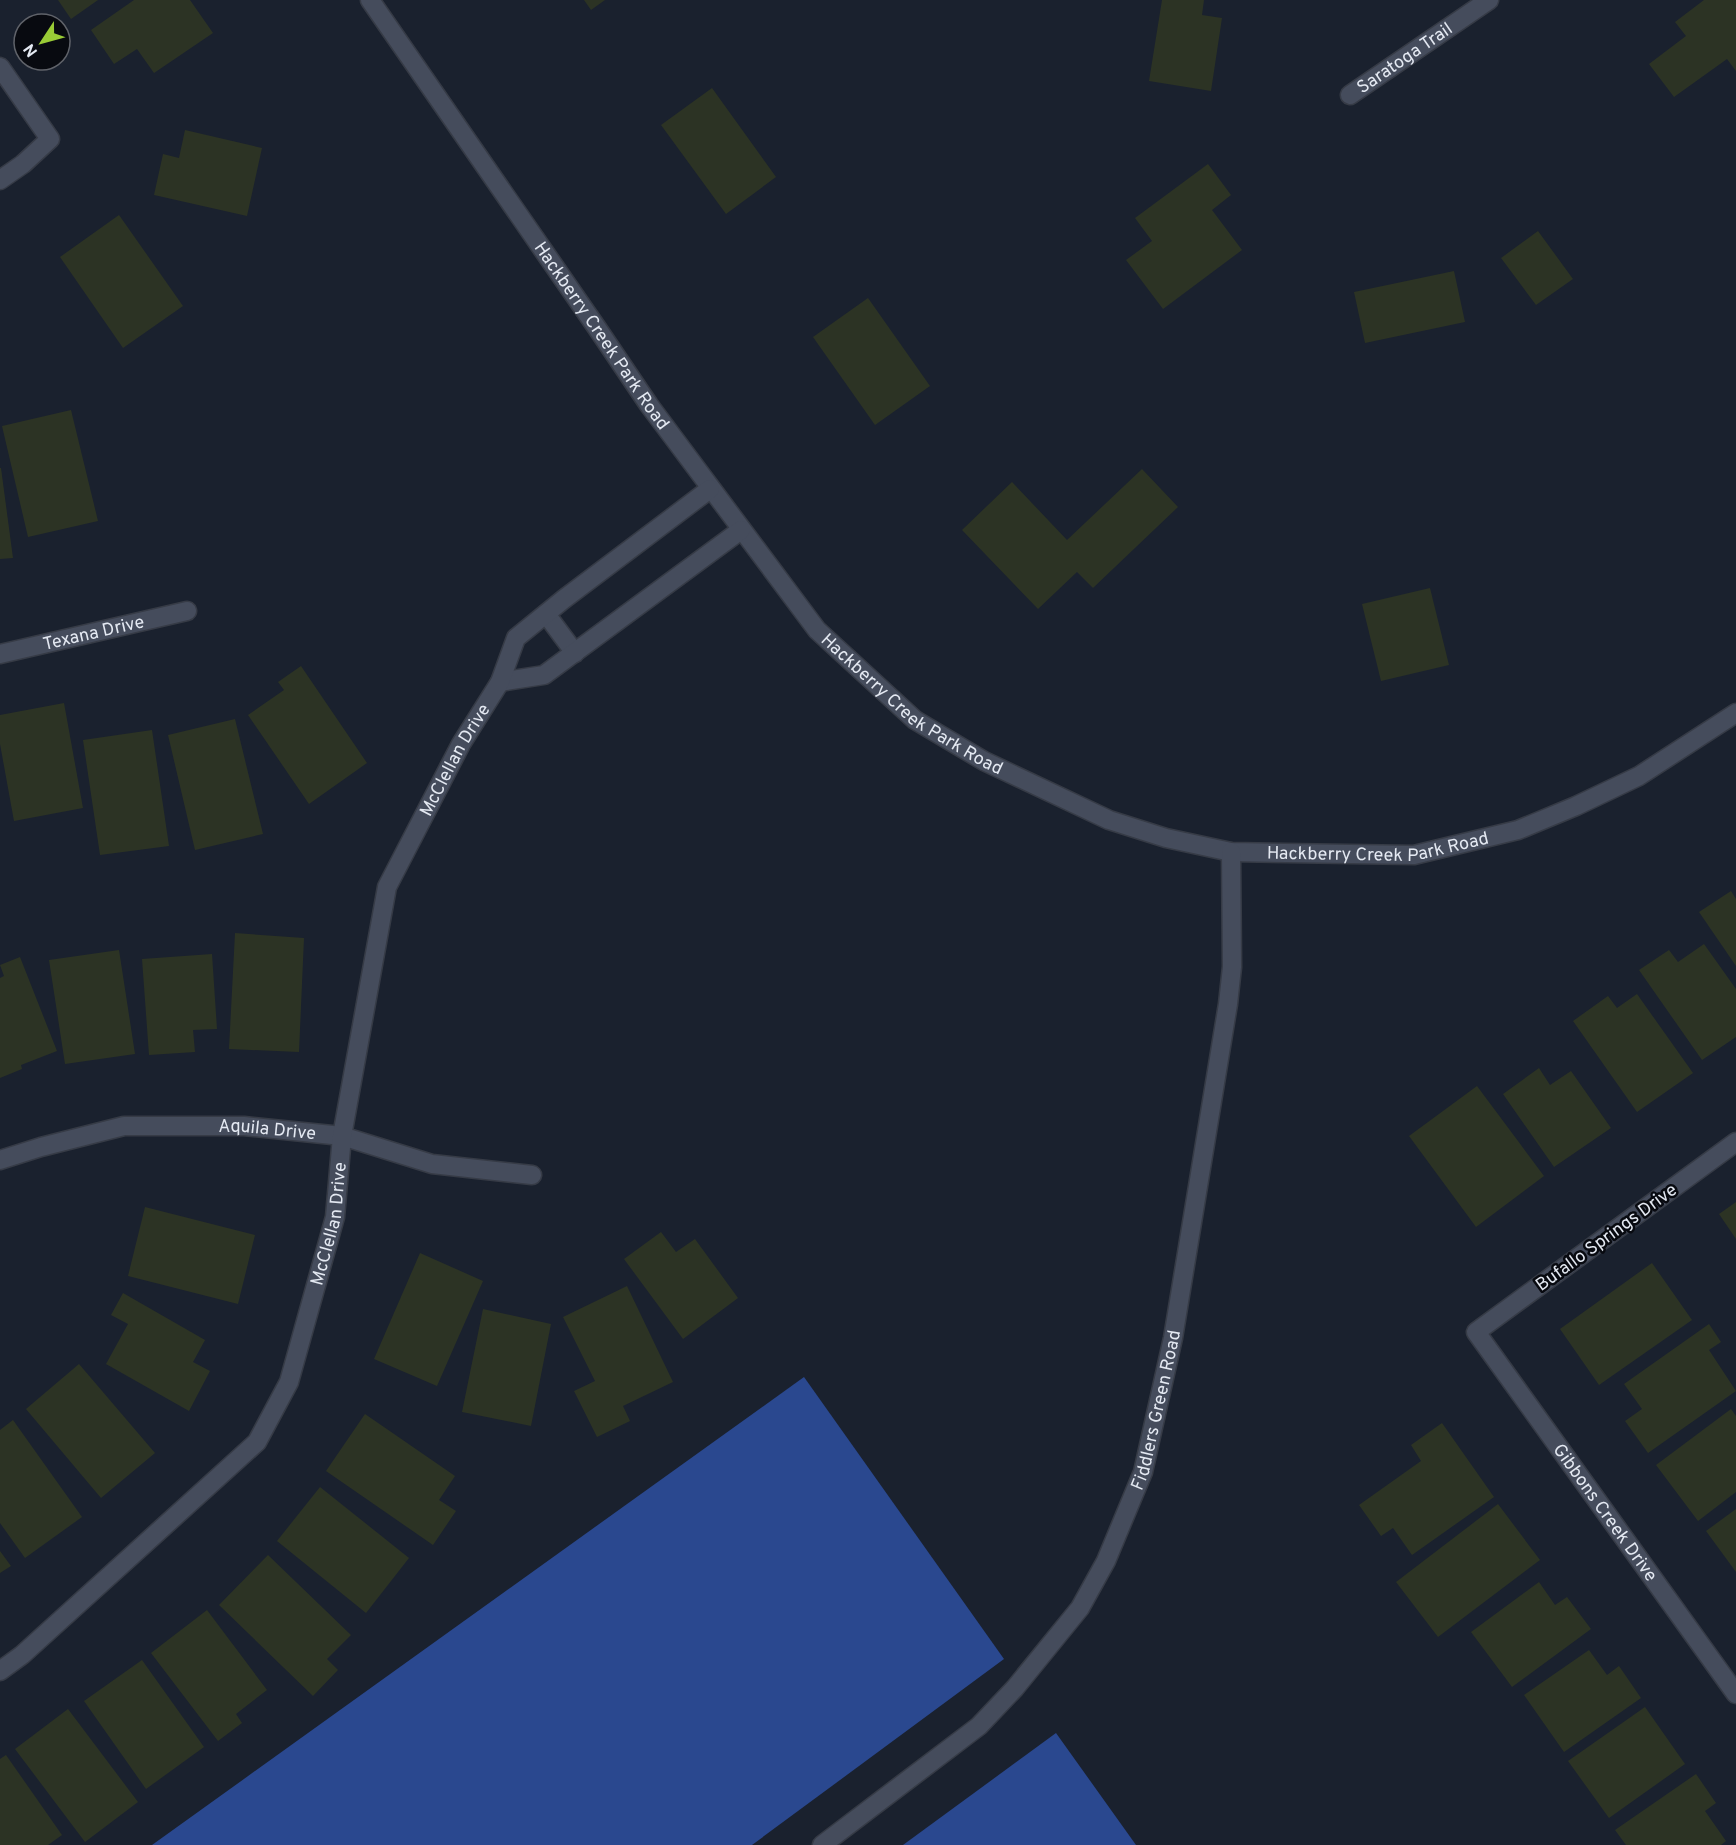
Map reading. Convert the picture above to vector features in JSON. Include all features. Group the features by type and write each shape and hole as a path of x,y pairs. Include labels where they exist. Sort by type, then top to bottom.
{"street":[{"name":"Hackberry Creek Park Road","path":"370,0 649,405 817,630 915,720 984,761 1109,820 1166,838 1231,852 1414,855 1518,830 1576,806 1639,776 1736,713"},
{"name":"Saratoga Trail","path":"1350,95 1489,0"},
{"path":"0,67 50,139 0,180"},
{"name":"McClellan Drive","path":"0,1671 22,1655 257,1442 289,1382 335,1217 342,1136 387,887 461,744 500,682 516,638 711,489"},
{"path":"500,682 544,675 741,530"},
{"name":"Texana Drive","path":"0,654 187,611"},
{"path":"546,614 575,653"},
{"name":"Fiddlers Green Road","path":"822,1845 979,1726 1015,1688 1080,1608 1106,1561 1143,1472 1173,1338 1228,1004 1232,968 1231,852"},
{"name":"Aquila Drive","path":"0,1160 124,1126 244,1126 342,1136 432,1164 532,1175"},
{"name":"Bufallo Springs Drive","path":"1476,1332 1736,1142"},
{"name":"Gibbons Creek Drive","path":"1476,1332 1736,1694"}],"shaded area":[{"path":"804,1377 1004,1659 752,1845 152,1845"},
{"path":"1056,1733 1136,1845 903,1845"}],"building":[{"path":"58,0 98,0 72,18 72,12 66,12"},
{"path":"134,0 190,0 213,33 154,73 137,49 114,64 91,30"},
{"path":"584,0 605,0 591,10"},
{"path":"1162,0 1204,0 1202,15 1222,18 1211,91 1149,81"},
{"path":"1704,0 1736,0 1736,71 1727,59 1674,97 1649,64 1686,36 1675,22"},
{"path":"712,88 776,177 726,214 661,125"},
{"path":"185,130 262,148 247,216 154,195 163,154 179,158"},
{"path":"1208,164 1231,195 1212,210 1242,250 1163,309 1126,260 1152,241 1135,218"},
{"path":"119,215 183,306 123,348 60,257"},
{"path":"1538,231 1573,279 1536,305 1501,258"},
{"path":"1454,271 1465,322 1365,343 1354,292"},
{"path":"868,298 930,386 875,425 813,337"},
{"path":"71,410 98,521 28,537 2,426"},
{"path":"0,468 13,558 0,559"},
{"path":"1142,469 1178,507 1093,588 1077,572 1038,609 962,530 1012,482 1067,540"},
{"path":"1430,588 1449,665 1381,681 1362,604"},
{"path":"301,666 367,763 309,804 248,715 284,690 278,682"},
{"path":"64,703 83,808 14,821 0,744 0,715"},
{"path":"235,719 263,834 195,850 168,735"},
{"path":"152,730 169,846 100,855 83,740"},
{"path":"1731,891 1736,899 1736,966 1699,912"},
{"path":"235,933 304,938 299,1052 229,1049"},
{"path":"1704,944 1736,989 1736,1037 1702,1060 1639,970 1669,950 1678,962"},
{"path":"119,950 135,1054 65,1064 49,960"},
{"path":"212,954 217,1029 193,1030 195,1052 149,1055 142,959"},
{"path":"20,957 57,1051 21,1065 22,1069 0,1078 0,978 4,976 0,965"},
{"path":"1637,994 1693,1073 1637,1112 1573,1021 1608,996 1617,1008"},
{"path":"1539,1068 1550,1085 1571,1071 1611,1128 1554,1167 1503,1094"},
{"path":"1477,1086 1544,1176 1476,1227 1409,1136"},
{"path":"1736,1202 1736,1239 1719,1214"},
{"path":"145,1207 255,1235 238,1304 128,1276"},
{"path":"661,1232 676,1252 695,1239 738,1298 683,1339 624,1259"},
{"path":"420,1253 483,1281 437,1386 374,1359"},
{"path":"1652,1263 1692,1320 1599,1385 1560,1329"},
{"path":"627,1286 673,1382 623,1406 630,1421 597,1437 574,1391 595,1381 563,1317"},
{"path":"123,1293 205,1340 193,1362 210,1371 189,1411 106,1364 128,1324 111,1315"},
{"path":"483,1309 551,1324 531,1426 462,1412"},
{"path":"1709,1324 1721,1342 1709,1350 1736,1391 1648,1453 1625,1421 1642,1409 1624,1384"},
{"path":"79,1364 155,1453 101,1498 26,1409"},
{"path":"1731,1409 1736,1416 1736,1492 1698,1521 1656,1465"},
{"path":"365,1414 455,1476 439,1500 456,1511 433,1545 326,1471"},
{"path":"13,1420 82,1517 25,1558 0,1523 0,1430"},
{"path":"1442,1423 1494,1497 1412,1555 1393,1528 1381,1536 1359,1505 1421,1461 1411,1445"},
{"path":"320,1487 409,1558 366,1613 277,1541"},
{"path":"1498,1504 1540,1560 1438,1637 1396,1582"},
{"path":"1736,1509 1736,1572 1706,1531"},
{"path":"0,1551 11,1566 0,1573"},
{"path":"268,1555 351,1635 327,1659 338,1670 313,1696 219,1605"},
{"path":"1539,1582 1555,1605 1567,1597 1591,1629 1512,1687 1471,1632"},
{"path":"207,1610 267,1690 236,1714 242,1723 218,1741 151,1653"},
{"path":"1589,1650 1607,1675 1619,1666 1641,1698 1564,1752 1524,1695"},
{"path":"142,1660 204,1747 146,1789 84,1701"},
{"path":"1645,1707 1685,1764 1609,1818 1568,1761"},
{"path":"68,1709 138,1802 85,1842 15,1749"},
{"path":"6,1755 62,1835 48,1845 0,1845 0,1759"},
{"path":"1696,1774 1716,1803 1705,1811 1726,1841 1721,1845 1626,1845 1615,1830"}]}
